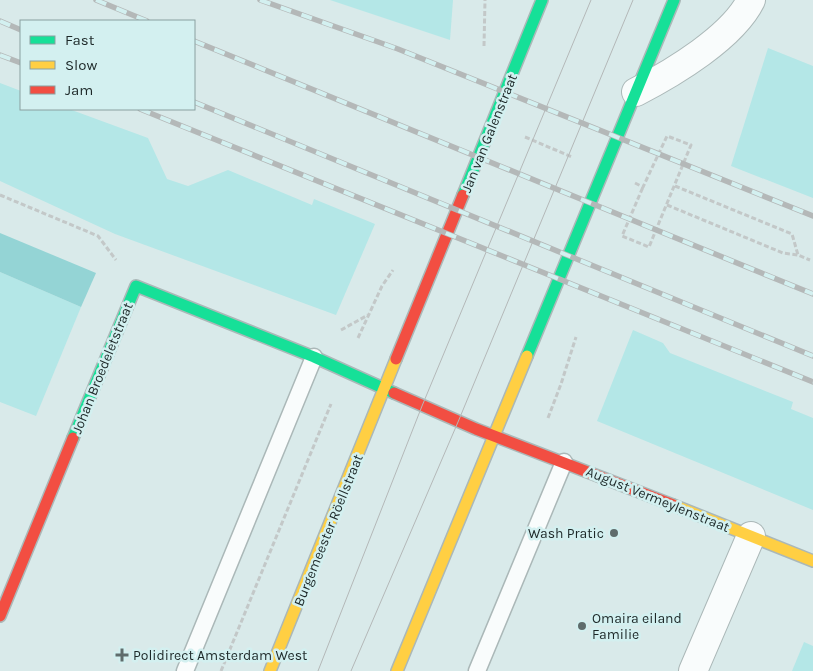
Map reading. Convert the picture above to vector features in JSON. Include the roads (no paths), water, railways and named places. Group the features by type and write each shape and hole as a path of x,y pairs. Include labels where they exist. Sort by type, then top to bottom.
{"main road":[{"name":"Jan van Galenstraat","path":"435,266 542,0"},
{"path":"396,671 674,0"},
{"name":"Burgemeester Röellstraat","path":"270,671 435,266"},
{"name":"Johan Broedeletstraat","path":"0,616 136,286 314,357 385,390"},
{"path":"385,390 494,436 564,462"},
{"name":"August Vermeylenstraat","path":"564,462 813,561"}],"street":[{"path":"636,92 664,78 724,35 746,10 751,0"},
{"path":"693,671 751,536"}],"lane":[{"path":"184,671 314,357"},
{"path":"477,671 564,462"}],"tram line":[{"path":"318,671 422,406 591,0"},
{"path":"351,671 458,422 633,0"}],"railway":[{"path":"96,0 145,20"},
{"path":"260,0 398,49 813,216"},
{"path":"0,21 20,30"},
{"path":"195,41 813,294"},
{"path":"0,55 20,63"},
{"path":"195,102 813,356"},
{"path":"142,110 813,382"}],"place":[{"name":"Wash Pratic","path":"614,533"},
{"name":"Omaira eiland Familie","path":"582,626"},
{"name":"Polidirect Amsterdam West","path":"122,655"}]}
